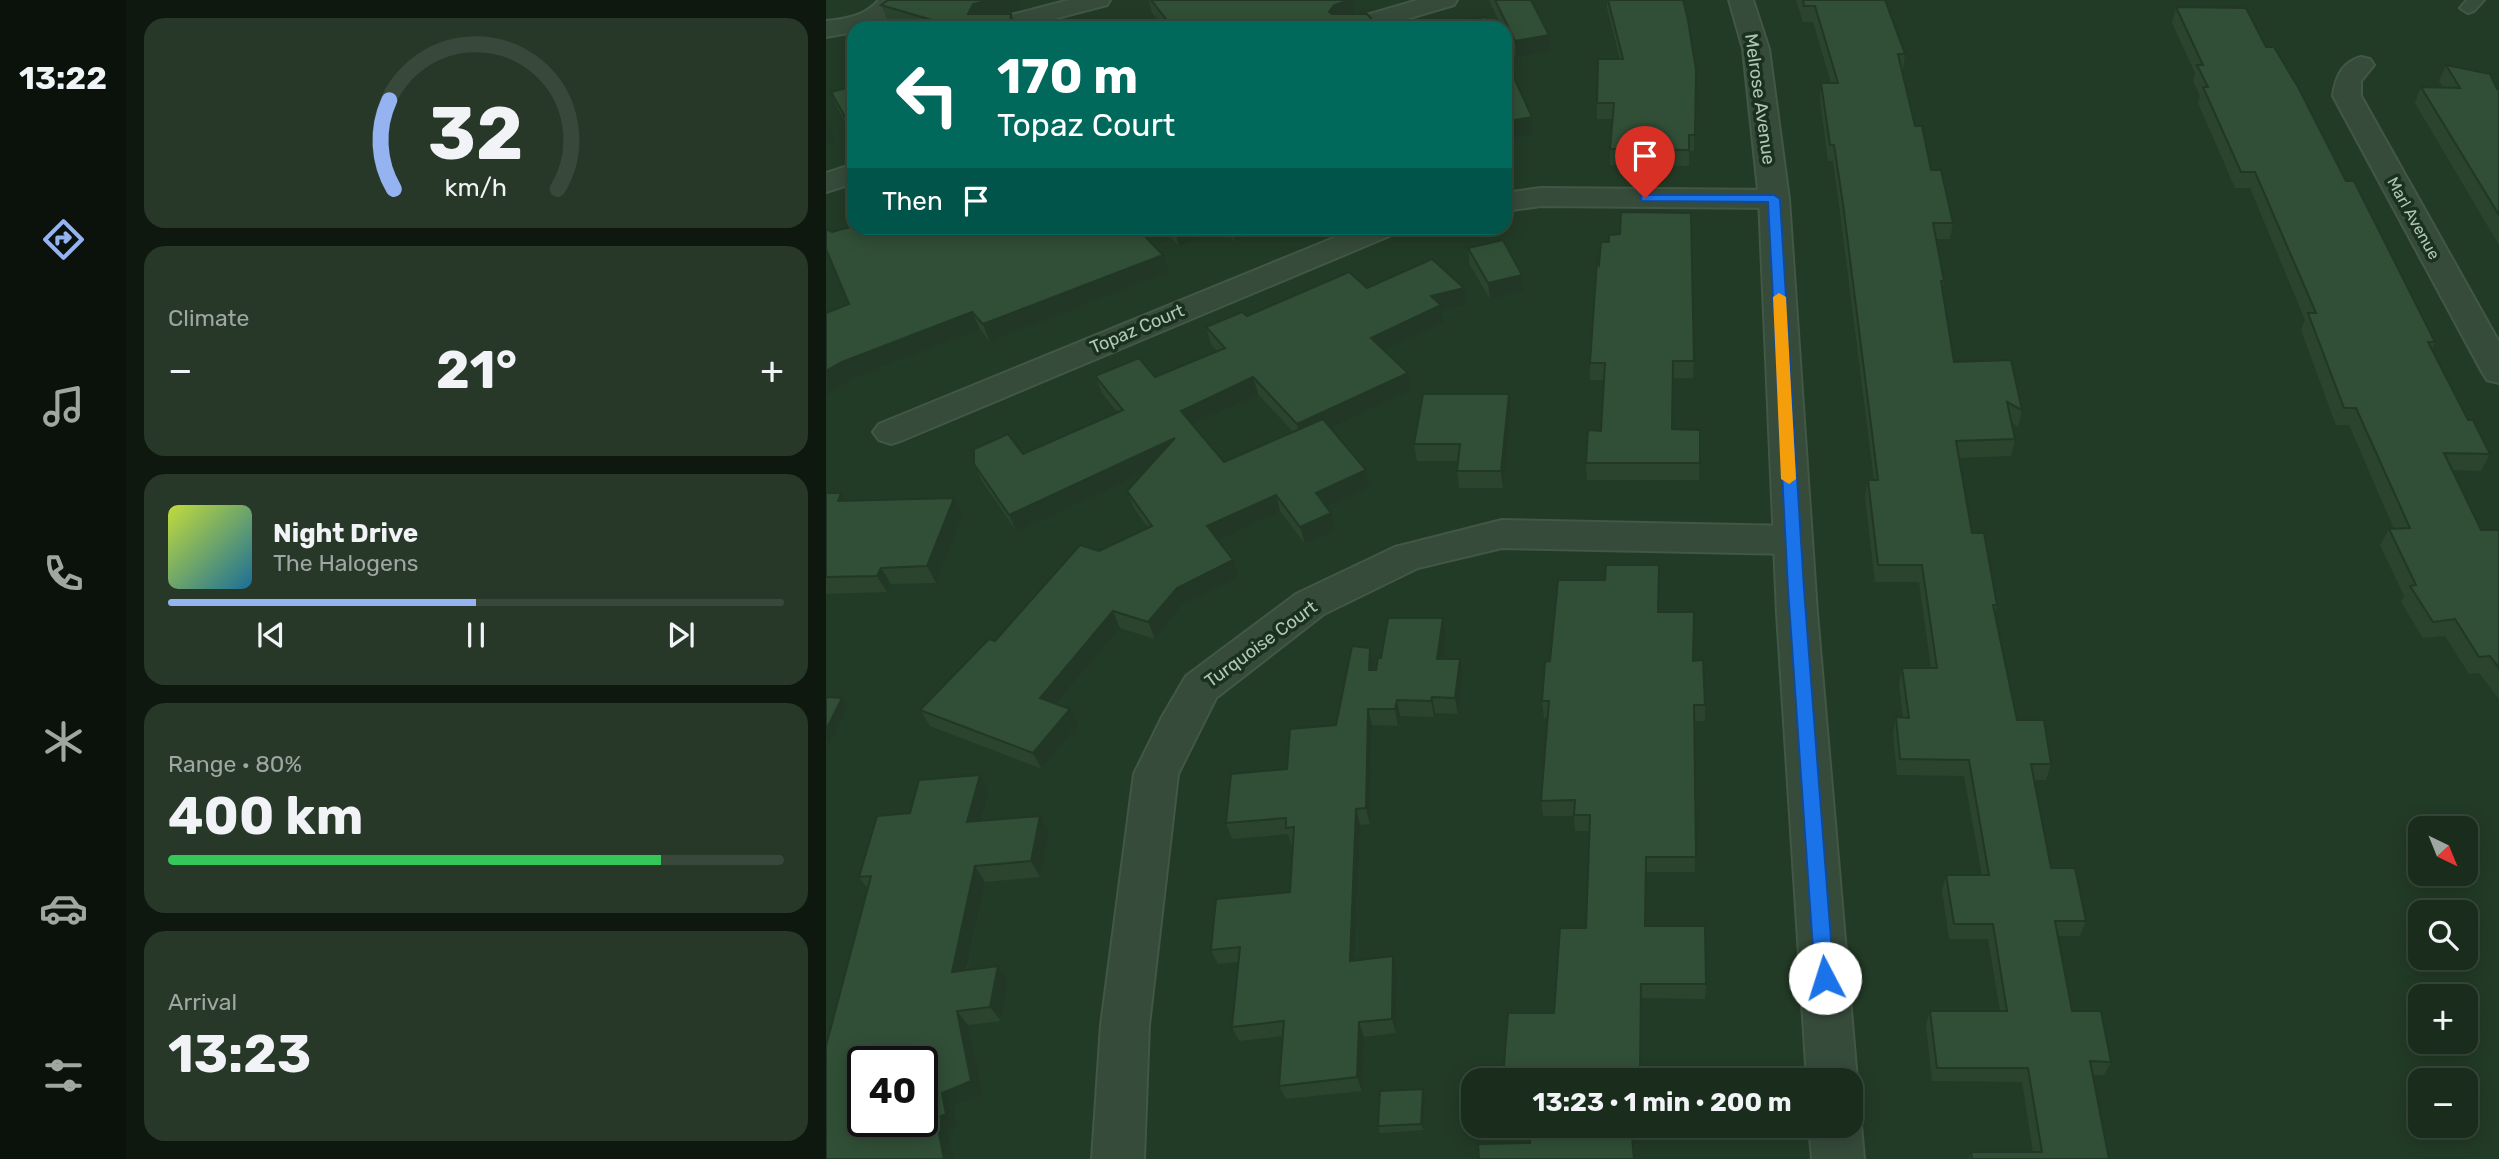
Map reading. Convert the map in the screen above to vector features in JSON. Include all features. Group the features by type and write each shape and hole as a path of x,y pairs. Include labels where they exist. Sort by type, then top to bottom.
{"street":[{"path":"865,21 879,14 892,0"},
{"path":"1016,21 1098,0"},
{"path":"1372,21 1445,0"},
{"name":"Melrose Avenue","path":"1741,0 1756,49 1774,199 1793,540 1831,1068"},
{"path":"826,29 847,27"},
{"name":"Marl Avenue","path":"2361,65 2348,80 2347,96 2499,372"},
{"path":"826,183 847,176"},
{"path":"1512,201 1541,197 1774,199"},
{"name":"Topaz Court","path":"891,432 1365,235"},
{"name":"Turquoise Court","path":"1118,1159 1125,1026 1156,774 1201,687 1310,604 1408,556 1502,534 1793,540"},
{"path":"1836,1138 1838,1159"}],"building":[{"path":"888,0 990,0 973,4 968,14 1011,14 1010,21 935,21 881,5"},
{"path":"1151,0 1350,0 1334,5 1329,12 1367,14 1374,21 1168,21"},
{"path":"1495,0 1531,0 1549,35 1515,41 1512,21 1505,21"},
{"path":"1608,0 1683,0 1696,70 1695,135 1689,135 1689,150 1610,149 1614,103 1597,103 1598,59 1623,59"},
{"path":"1803,0 1885,0 1905,54 1898,54 1915,126 1922,126 1931,170 1941,170 1953,223 1933,223 1944,281 1941,281 1954,362 2011,360 2022,410 2007,402 2015,439 1956,441 1972,533 1984,533 1997,605 1993,605 2017,720 2044,720 2051,764 2031,764 2051,868 2075,868 2086,921 2055,921 2072,1011 2101,1011 2111,1062 2090,1061 2109,1159 1972,1159 1971,1152 2042,1152 2028,1068 1937,1068 1930,1011 2007,1011 1993,924 1954,924 1946,875 1989,875 1969,760 1900,759 1896,717 1909,718 1902,668 1937,668 1922,565 1878,565 1868,480 1878,480 1843,204 1834,145 1830,145 1821,83 1838,83 1815,6 1804,6"},
{"path":"2176,7 2246,8 2266,47 2274,47 2298,87 2346,181 2354,181 2435,342 2428,342 2468,420 2473,420 2490,454 2444,453 2481,530 2499,530 2499,668 2490,656 2479,657 2455,619 2433,622 2410,586 2416,585 2389,529 2410,528 2356,408 2344,408 2308,313 2316,313 2255,172 2241,172 2203,87 2208,87 2197,65 2203,65"},
{"path":"1486,17 1488,21 1460,21"},
{"path":"2446,65 2490,74 2499,89 2499,215 2421,87 2460,88"},
{"path":"1512,73 1532,117 1512,121"},
{"path":"847,88 847,120 831,92"},
{"path":"1621,212 1691,213 1694,361 1673,361 1672,429 1700,430 1700,463 1586,463 1588,430 1601,431 1605,363 1590,363 1597,261 1599,265 1601,242 1609,242 1609,235 1620,234"},
{"path":"847,228 847,235 1144,235 1163,255 983,324 972,312 842,362 826,371 826,313 849,304 826,249 826,229 832,232"},
{"path":"1503,240 1522,275 1488,283 1468,248"},
{"path":"1432,259 1464,288 1431,296 1441,305 1371,338 1408,373 1297,424 1253,377 1181,411 1224,462 1323,419 1366,470 1316,493 1331,513 1300,527 1276,495 1207,526 1233,560 1177,588 1148,622 1113,611 1040,698 1070,709 1033,753 920,710 989,639 995,641 1080,545 1099,551 1152,526 1127,491 1175,438 1009,515 974,464 974,449 1008,434 1023,454 1123,410 1095,376 1139,358 1155,377 1225,348 1206,327 1242,312 1247,316 1349,272 1367,288"},
{"path":"1423,394 1509,394 1501,471 1457,471 1460,444 1414,444"},
{"path":"826,493 841,493 838,501 954,498 927,566 881,568 877,576 826,577"},
{"path":"1606,565 1659,565 1658,612 1694,612 1693,661 1703,660 1705,705 1694,705 1696,857 1646,857 1645,926 1705,926 1706,984 1641,984 1640,1068 1504,1068 1508,1013 1554,1013 1560,928 1586,928 1590,815 1574,815 1575,800 1541,801 1549,701 1542,701 1545,662 1550,661 1558,580 1605,580"},
{"path":"1388,618 1443,618 1437,659 1460,659 1455,698 1432,697 1431,701 1397,700 1395,709 1368,709 1366,808 1356,809 1350,961 1393,956 1392,1019 1359,1022 1357,1077 1279,1086 1284,1021 1232,1027 1240,947 1211,950 1216,899 1290,892 1294,827 1286,828 1286,818 1226,823 1231,774 1287,769 1290,729 1336,725 1352,646 1370,648 1369,670 1376,670 1378,658 1381,658"},
{"path":"826,697 842,698 826,730"},
{"path":"980,775 967,822 1040,816 1031,861 975,866 952,972 998,966 990,1007 957,1011 971,1081 942,1093 946,1114 938,1117 938,1046 847,1046 847,1137 938,1137 938,1128 944,1159 826,1159 826,1046 871,876 859,877 877,816 910,813 919,780"},
{"path":"1423,1089 1421,1124 1378,1126 1380,1091"},
{"path":"1530,1138 1632,1138 1634,1159 1479,1159 1478,1144 1530,1143"}],"slow traffic":[{"path":"1779,297 1789,479"}],"route":[{"path":"1645,198 1774,199 1796,589 1825,978"}]}
